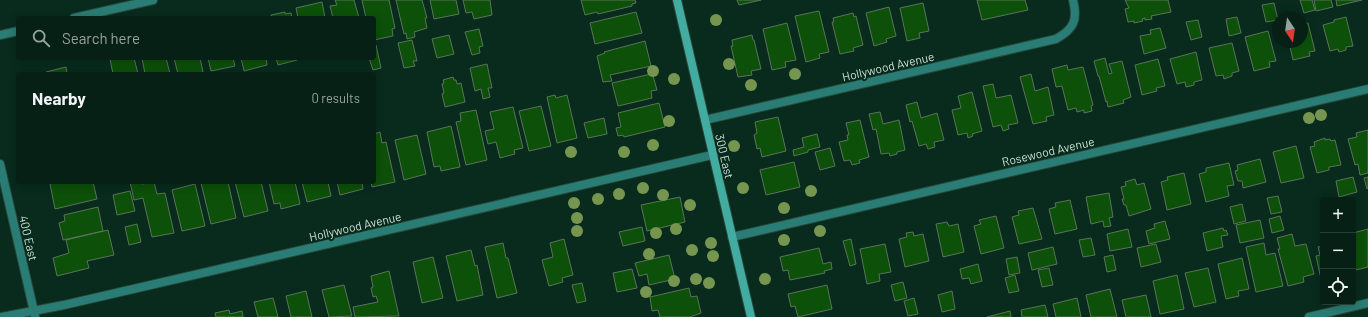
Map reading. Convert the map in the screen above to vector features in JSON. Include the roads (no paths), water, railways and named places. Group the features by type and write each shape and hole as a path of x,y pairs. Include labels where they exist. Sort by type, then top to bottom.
{"street":[{"path":"83,16 153,0"},
{"name":"300 East","path":"677,0 751,317"},
{"name":"Hollywood Avenue","path":"705,120 1049,41 1063,36 1073,25 1075,19 1073,0"},
{"path":"0,35 16,31"},
{"name":"Rosewood Avenue","path":"732,236 1368,89"},
{"name":"Hollywood Avenue","path":"2,317 34,314 712,155"},
{"name":"400 East","path":"0,164 34,314"},
{"path":"1309,317 1368,303"}]}
